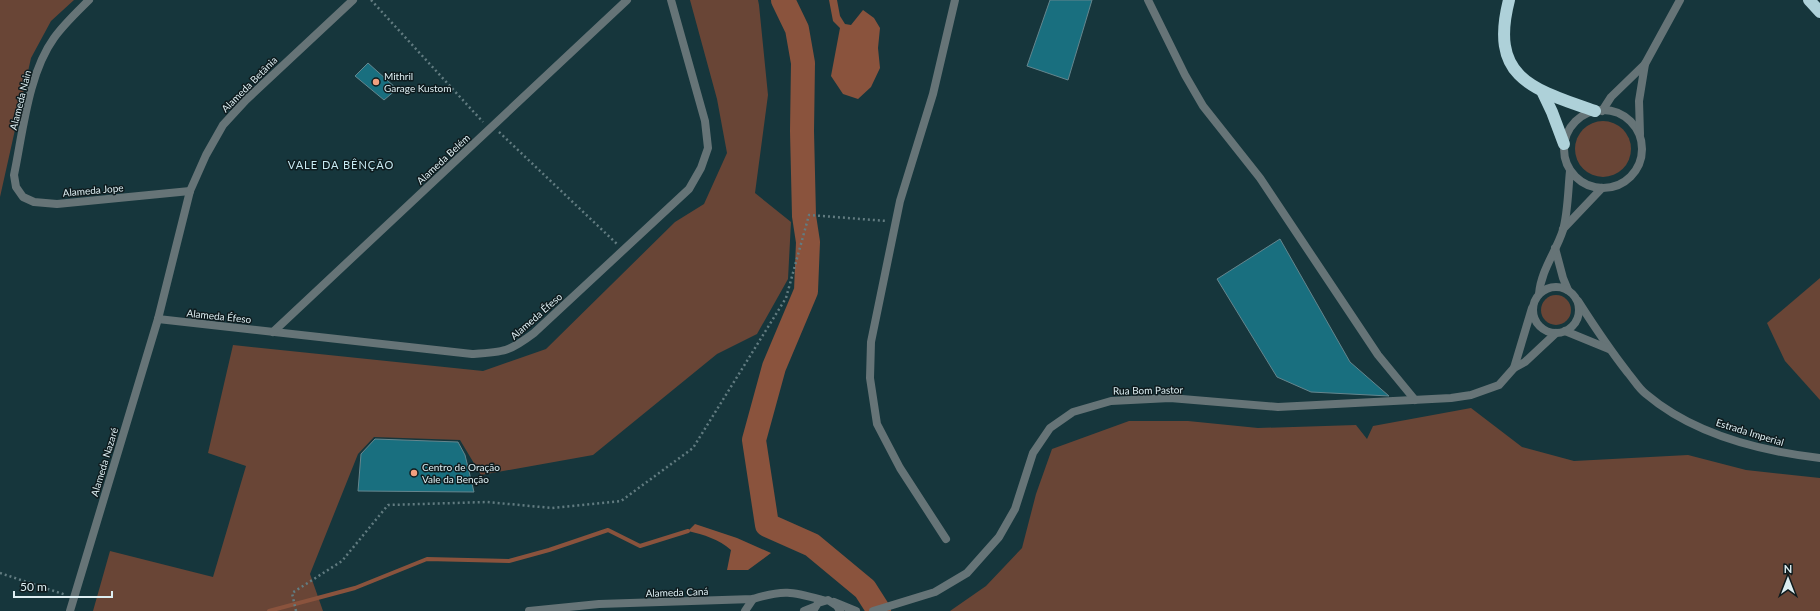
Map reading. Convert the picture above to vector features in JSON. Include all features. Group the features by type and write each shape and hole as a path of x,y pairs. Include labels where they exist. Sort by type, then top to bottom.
{"highway":[{"path":"1509,0 1503,29 1503,44 1508,61 1521,79 1543,93 1598,111"},
{"path":"1809,0 1820,12"},
{"path":"1543,93 1564,144"}],"street":[{"name":"Alameda Nain","path":"14,174 30,94 41,61 53,38 89,0"},
{"name":"Alameda Betânia","path":"158,319 190,191 206,155 223,125 246,100 353,0"},
{"name":"Alameda Belém","path":"273,332 627,0"},
{"name":"Alameda Éfeso","path":"158,319 472,354 498,353 514,348 534,334 689,189 701,168 708,148 705,121 671,0"},
{"path":"946,539 900,468 877,424 870,378 871,342 895,222 933,94 955,0"},
{"path":"1148,0 1185,75 1203,106 1260,178 1378,354 1415,400"},
{"path":"1598,111 1645,64 1680,0"},
{"path":"1640,136 1630,121 1622,115 1613,112 1598,111 1586,114 1571,126 1564,144 1566,162 1570,171 1584,184 1602,188 1621,184 1635,172 1642,155 1639,101 1645,64"},
{"path":"1539,294 1540,283 1544,272 1563,229 1570,171"},
{"name":"Alameda Jope","path":"14,174 16,187 23,197 34,202 57,204 190,191"},
{"path":"1563,229 1602,188"},
{"path":"1555,248 1563,278 1568,290 1578,301 1578,318 1573,325 1565,331 1556,333 1547,331 1539,326 1534,318 1532,308 1534,300 1539,294 1553,287 1568,290"},
{"name":"Estrada Imperial","path":"1578,301 1610,349 1645,394 1675,413 1720,436 1780,453 1820,458"},
{"name":"Rua Bom Pastor","path":"1514,368 1532,308"},
{"name":"Alameda Nazaré","path":"70,611 158,319"},
{"path":"1565,331 1610,349"},
{"name":"Rua Bom Pastor","path":"874,611 934,592 967,573 999,537 1015,509 1033,453 1050,428 1073,412 1111,400 1170,398 1278,407 1451,398 1486,390 1499,385 1514,368 1525,362 1556,333"},
{"name":"Alameda Caná","path":"529,611 599,604 754,599 774,592 796,593 833,602"},
{"path":"746,611 754,599"},
{"path":"804,611 814,609 823,600"},
{"path":"833,602 840,611"},
{"path":"833,602 856,611"}],"path":[{"path":"371,0 491,127 623,250"},
{"path":"296,611 292,593 342,560 388,504 487,502 552,508 621,501 693,448 786,298 808,215 895,222"},
{"path":"0,573 74,597"}],"shaded area":[{"path":"0,0 74,0 51,21 31,58 0,197"},
{"path":"690,0 758,0 768,95 755,193 791,222 788,279 757,334 717,354 593,455 481,475 460,440 374,437 358,454 310,574 323,611 93,611 110,551 213,577 246,466 208,453 233,345 483,371 546,349 675,222 704,204 727,153 717,99"},
{"path":"829,0 837,0 840,16 845,24 851,25 863,10 874,18 880,28 878,48 880,68 871,87 858,99 843,94 831,76 840,28 833,21"},
{"path":"1597,121 1609,121 1623,129 1631,143 1629,160 1623,169 1609,177 1597,177 1587,172 1580,165 1575,155 1575,143 1580,133 1587,126"},
{"path":"1820,278 1820,400 1785,361 1767,323"},
{"path":"1556,295 1567,299 1571,310 1567,321 1556,325 1545,321 1541,310 1545,299"},
{"path":"1471,408 1522,447 1574,461 1688,455 1746,470 1820,478 1820,611 950,611 986,586 1022,548 1036,494 1052,449 1129,421 1188,421 1258,428 1356,425 1367,439 1373,426"},
{"path":"695,524 737,538 771,553 748,570 727,570 731,550 716,540 688,531"}],"building":[{"path":"1050,0 1092,0 1068,80 1027,66"},
{"name":"Mithril Garage Kustom","path":"368,63 397,89 384,100 355,76"},
{"path":"1280,239 1350,362 1389,396 1311,392 1277,377 1217,279"},
{"name":"Centro de Oração Vale da Benção","path":"375,439 458,442 465,455 474,492 358,491 361,454"}],"waterway":[{"path":"783,0 797,29 803,63 802,131 804,216 808,242 806,291 774,367 754,440 767,525 812,545 865,589 879,611"},
{"path":"269,611 355,588 427,559 509,561 549,550 608,530 640,546 688,531"}],"place":[{"name":"Mithril Garage Kustom","path":"376,82"},
{"name":"Centro de Oração Vale da Benção","path":"414,473"}],"district":[{"name":"VALE DA BÊNÇÃO","path":"341,165"}]}
